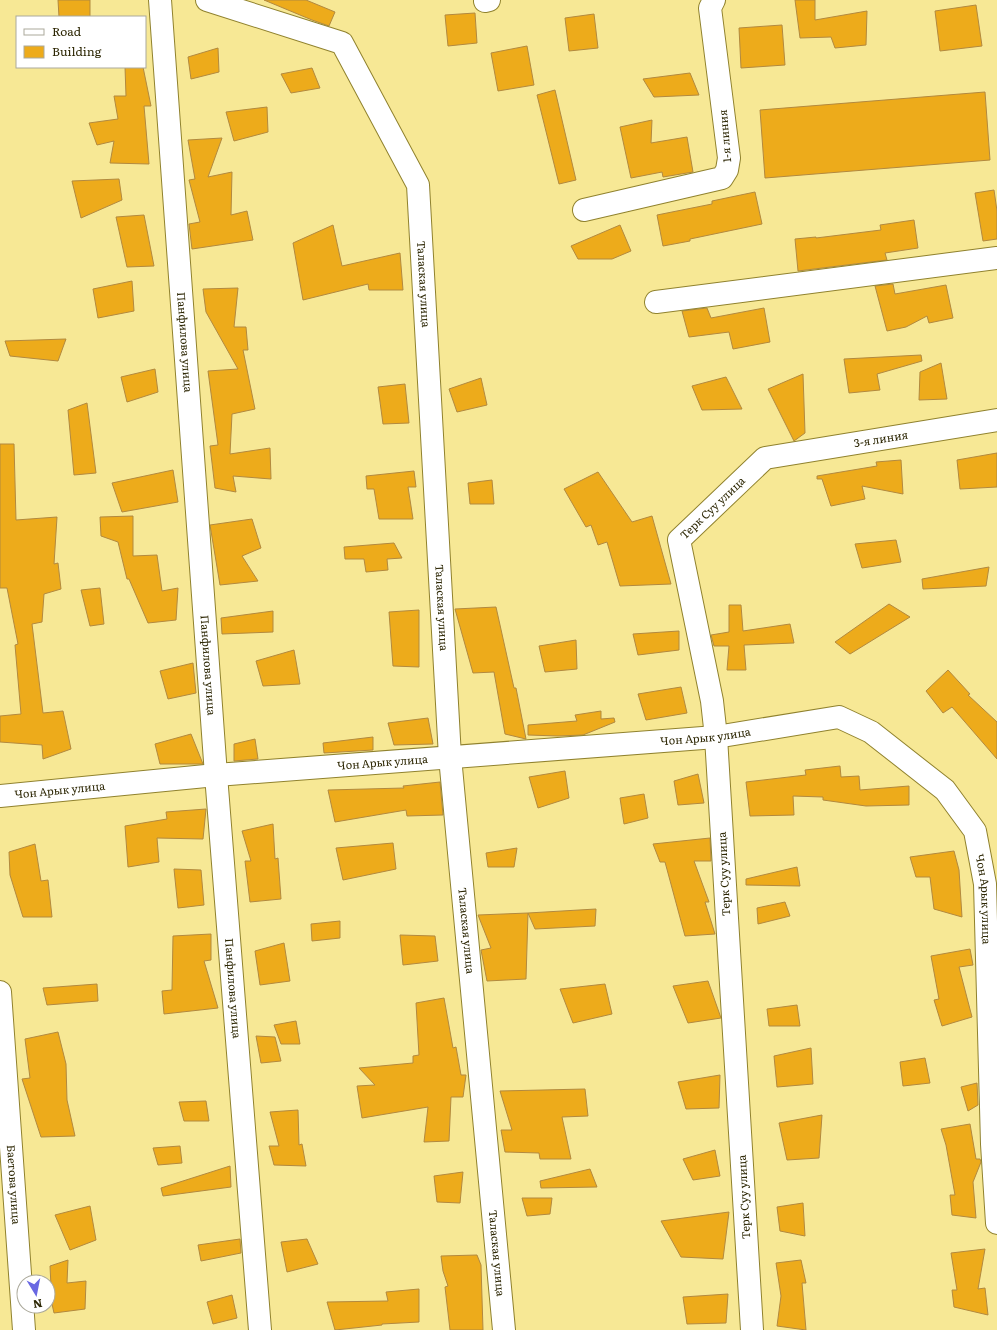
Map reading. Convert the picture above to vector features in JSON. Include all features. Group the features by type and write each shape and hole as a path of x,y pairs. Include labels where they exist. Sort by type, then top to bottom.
{"street":[{"name":"Панфилова улица","path":"160,0 216,775 260,1330"},
{"name":"Талаская улица","path":"207,0 342,43 418,185 450,757 504,1330"},
{"name":"1-я линия","path":"584,210 722,178 727,170 729,158 710,8 714,0"},
{"path":"656,302 997,258"},
{"name":"3-я линия","path":"765,458 997,420"},
{"name":"Терк Суу улица","path":"752,1330 716,737 712,701 679,540 765,458"},
{"name":"Чон Арык улица","path":"0,796 216,775 716,737 839,717 871,732 945,790 975,831 984,884 992,1144 997,1223"},
{"name":"Баетова улица","path":"0,992 24,1330"}],"building":[{"path":"58,0 90,0 90,16 59,16"},
{"path":"264,0 306,0 335,12 329,26"},
{"path":"795,0 815,0 815,20 867,11 866,45 835,48 831,37 800,38"},
{"path":"976,5 982,46 940,51 935,11"},
{"path":"475,13 477,43 448,46 445,15"},
{"path":"594,14 598,48 569,51 565,18"},
{"path":"782,25 785,65 741,68 739,28"},
{"path":"527,46 534,85 498,91 491,53"},
{"path":"218,48 219,72 191,79 188,57"},
{"path":"125,68 143,68 151,106 144,106 149,164 110,163 114,141 97,145 89,123 118,119 114,96 126,96"},
{"path":"312,68 320,88 291,93 281,74"},
{"path":"690,73 699,95 654,97 643,79"},
{"path":"555,90 576,180 559,184 537,95"},
{"path":"985,92 990,160 765,178 760,110"},
{"path":"267,107 268,132 234,141 226,112"},
{"path":"652,120 651,143 687,137 693,172 663,177 662,172 631,178 620,127"},
{"path":"222,138 208,177 232,172 231,215 247,211 253,240 192,249 189,224 200,222 189,180 195,179 188,140"},
{"path":"119,179 122,200 81,218 72,181"},
{"path":"994,190 997,211 997,239 983,241 975,193"},
{"path":"755,192 762,224 663,246 657,215 712,204 712,201"},
{"path":"144,215 154,266 127,267 116,217"},
{"path":"914,220 918,248 885,253 887,260 798,271 795,239 881,230 880,225"},
{"path":"333,225 342,266 400,253 403,290 369,290 368,284 303,300 293,243"},
{"path":"620,225 631,251 612,259 578,259 571,246"},
{"path":"132,281 134,311 98,318 93,289"},
{"path":"893,284 895,294 946,285 953,318 929,323 927,316 906,327 887,331 875,286"},
{"path":"238,288 234,327 246,327 248,350 243,350 255,409 232,414 230,454 270,448 271,479 233,476 236,492 215,488 210,446 218,445 208,371 238,369 206,312 203,289"},
{"path":"707,308 711,318 764,308 770,342 733,349 729,332 689,337 682,311"},
{"path":"66,339 58,361 10,356 5,341"},
{"path":"921,355 922,361 877,374 880,390 849,393 844,359"},
{"path":"941,363 947,399 919,400 920,372"},
{"path":"155,369 158,392 127,402 121,377"},
{"path":"803,374 805,433 794,441 768,389"},
{"path":"726,377 742,409 702,410 692,386"},
{"path":"481,378 487,405 457,412 449,389"},
{"path":"405,384 409,423 383,424 378,387"},
{"path":"87,403 96,473 74,475 68,410"},
{"path":"0,444 14,444 16,520 57,517 54,564 58,563 61,589 44,594 42,622 32,624 43,713 63,711 71,749 43,759 42,745 0,742 0,716 21,714 15,645 18,644 7,588 0,588"},
{"path":"997,453 997,487 960,489 957,460"},
{"path":"901,460 903,494 862,486 865,499 831,506 822,479 817,479 817,476 877,466 876,462"},
{"path":"173,470 178,502 122,512 112,483"},
{"path":"414,471 416,487 408,487 413,519 379,519 374,489 367,489 366,476"},
{"path":"598,472 632,522 652,516 671,584 620,586 607,542 598,545 591,525 586,527 564,489"},
{"path":"492,480 494,504 470,504 468,483"},
{"path":"133,516 133,556 157,555 162,591 178,588 176,620 148,623 129,579 127,579 118,542 101,536 100,517"},
{"path":"252,519 261,548 242,556 258,581 220,585 210,525"},
{"path":"896,540 901,562 862,568 855,544"},
{"path":"394,543 402,558 387,559 388,570 366,572 364,559 345,559 344,547"},
{"path":"989,567 986,586 923,589 922,579"},
{"path":"100,588 104,624 90,626 81,590"},
{"path":"889,604 910,617 850,654 835,642"},
{"path":"729,605 741,605 743,631 790,624 794,643 744,645 746,670 727,670 729,646 714,646 711,635 729,632"},
{"path":"496,607 514,688 516,688 526,739 505,734 494,672 473,673 455,609"},
{"path":"419,610 419,667 393,666 389,612"},
{"path":"273,611 273,632 222,634 221,618"},
{"path":"679,631 679,650 638,655 633,634"},
{"path":"576,640 577,669 545,672 539,646"},
{"path":"294,650 300,684 263,686 256,661"},
{"path":"193,663 196,693 168,699 160,671"},
{"path":"948,670 970,694 968,695 997,722 997,759 952,707 943,713 926,691"},
{"path":"681,687 687,713 646,720 638,694"},
{"path":"601,711 601,719 614,718 615,722 583,735 528,735 528,725 577,721 575,715"},
{"path":"428,718 433,744 394,745 388,723"},
{"path":"191,734 203,764 160,764 155,744"},
{"path":"373,737 373,750 324,753 323,743"},
{"path":"255,739 258,759 234,761 234,744"},
{"path":"840,766 841,777 859,776 860,790 909,786 909,805 866,806 823,800 823,797 793,796 794,815 750,816 746,782 806,775 805,770"},
{"path":"565,771 569,798 538,808 529,777"},
{"path":"698,774 704,803 678,805 674,781"},
{"path":"440,782 443,815 407,816 406,810 335,822 328,790 404,788 403,786"},
{"path":"644,794 648,818 624,824 620,798"},
{"path":"206,809 203,839 157,838 159,862 128,867 125,826 167,819 166,812"},
{"path":"273,824 275,859 278,858 281,899 250,902 245,861 251,861 242,831"},
{"path":"710,838 711,861 694,861 709,902 705,902 715,934 685,936 665,862 660,862 653,844"},
{"path":"393,843 396,869 343,880 336,848"},
{"path":"35,844 41,881 48,880 52,917 23,917 10,875 9,852"},
{"path":"517,848 514,867 488,867 486,853"},
{"path":"954,851 959,870 962,917 934,909 930,877 916,877 910,857"},
{"path":"797,867 800,886 746,885 746,879"},
{"path":"174,869 201,870 204,905 178,908"},
{"path":"785,902 790,916 758,924 757,908"},
{"path":"596,909 595,926 535,929 528,913"},
{"path":"528,913 526,979 487,981 481,950 491,948 478,915"},
{"path":"340,921 340,938 312,941 311,924"},
{"path":"211,934 211,960 204,961 218,1008 164,1014 162,991 172,990 173,936"},
{"path":"400,935 435,936 438,961 403,965"},
{"path":"284,943 290,981 260,985 255,951"},
{"path":"970,949 973,965 959,967 972,1017 942,1026 934,1000 939,999 931,956"},
{"path":"708,981 721,1018 688,1023 673,986"},
{"path":"97,984 98,1001 47,1005 43,988"},
{"path":"605,984 612,1014 573,1023 560,989"},
{"path":"444,998 453,1048 456,1047 461,1075 466,1075 463,1097 451,1097 449,1141 424,1142 428,1107 362,1118 357,1086 375,1085 359,1068 413,1063 413,1056 419,1055 416,1003"},
{"path":"797,1005 800,1026 769,1026 767,1009"},
{"path":"296,1021 300,1044 281,1044 274,1025"},
{"path":"58,1032 66,1064 67,1100 75,1136 41,1137 22,1079 30,1078 25,1039"},
{"path":"256,1036 275,1037 281,1061 261,1063"},
{"path":"811,1048 813,1084 777,1087 774,1056"},
{"path":"925,1058 930,1083 903,1086 900,1062"},
{"path":"720,1075 719,1108 686,1109 678,1082"},
{"path":"977,1083 978,1105 968,1111 961,1087"},
{"path":"585,1089 588,1116 562,1117 571,1159 540,1159 539,1153 505,1152 501,1130 512,1130 500,1091"},
{"path":"206,1101 209,1121 184,1121 179,1102"},
{"path":"298,1110 299,1145 302,1144 306,1166 274,1165 269,1146 279,1146 270,1112"},
{"path":"822,1115 819,1158 787,1160 779,1123"},
{"path":"970,1124 976,1159 980,1159 981,1162 973,1182 976,1218 952,1215 950,1195 955,1195 946,1145 941,1129"},
{"path":"180,1146 182,1163 158,1165 153,1148"},
{"path":"715,1150 720,1176 693,1180 683,1159"},
{"path":"230,1166 231,1187 163,1196 161,1188"},
{"path":"590,1169 597,1187 541,1188 540,1181"},
{"path":"463,1172 460,1203 437,1202 434,1176"},
{"path":"522,1198 552,1198 550,1214 527,1216"},
{"path":"803,1203 805,1236 780,1231 777,1207"},
{"path":"90,1206 96,1240 70,1250 55,1215"},
{"path":"729,1212 723,1259 681,1257 661,1221"},
{"path":"240,1239 241,1253 201,1261 198,1245"},
{"path":"307,1239 318,1264 287,1272 281,1242"},
{"path":"985,1249 978,1289 985,1288 988,1315 954,1307 952,1290 957,1290 951,1253"},
{"path":"477,1255 481,1265 483,1330 450,1330 445,1287 448,1286 443,1271 441,1256"},
{"path":"68,1260 67,1283 86,1281 85,1309 56,1313 56,1274 50,1274 50,1266"},
{"path":"801,1260 806,1283 802,1283 806,1330 777,1326 781,1296 776,1263"},
{"path":"419,1289 419,1322 382,1324 335,1330 327,1302 388,1301 386,1292"},
{"path":"728,1294 726,1323 687,1324 683,1297"},
{"path":"232,1295 237,1318 213,1324 207,1302"}]}
